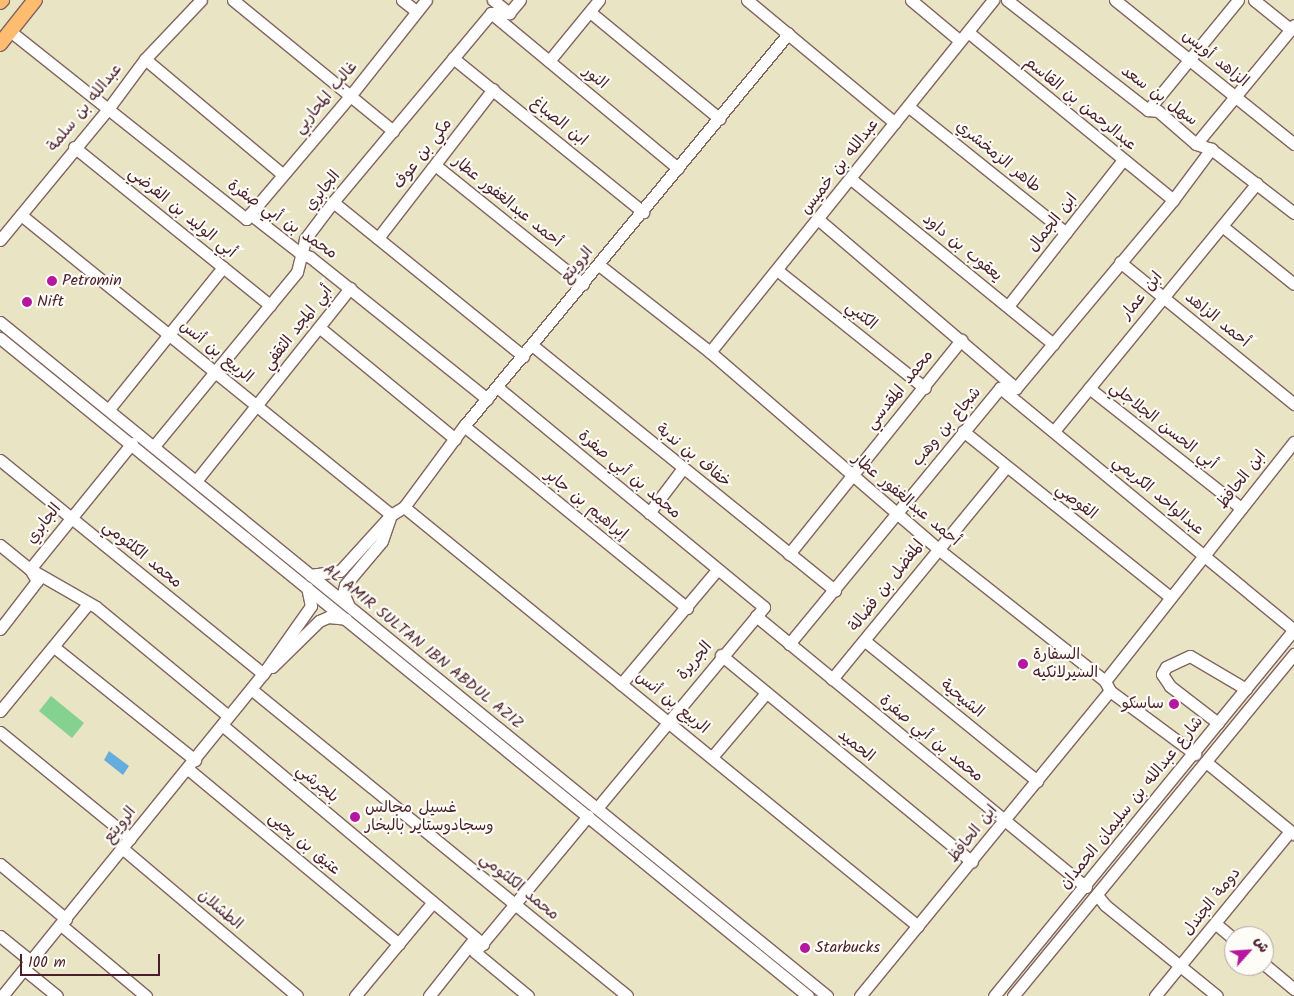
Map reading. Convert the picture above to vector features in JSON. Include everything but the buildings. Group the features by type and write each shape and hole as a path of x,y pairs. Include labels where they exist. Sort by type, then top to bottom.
{"main road":[{"path":"0,44 35,0"}],"street":[{"name":"عبدالله بن سلمة","path":"0,240 74,147 108,109 145,59 201,0"},
{"path":"233,0 394,131"},
{"path":"402,0 416,11"},
{"name":"غالب المحاربي","path":"250,214 350,96 426,0"},
{"path":"493,0 509,13"},
{"path":"491,13 509,13 520,0"},
{"path":"549,61 599,0"},
{"path":"747,0 895,123"},
{"name":"عبدالرحمن بن القاسم","path":"911,0 964,37 1173,200"},
{"name":"سهل بن سعد","path":"1008,0 1148,110 1158,111 1196,144 1211,149 1294,213"},
{"name":"الزاهد أويس","path":"1115,0 1294,144"},
{"path":"1148,110 1238,0"},
{"path":"1196,144 1292,27 1254,0"},
{"name":"عبدالله بن خميس","path":"710,352 819,220 991,1"},
{"path":"590,12 720,119"},
{"name":"النور","path":"491,13 678,168"},
{"name":"الجابري","path":"154,446 298,272 300,252 305,239 333,202 491,13"},
{"name":"محمد بن أبي صفرة","path":"10,31 246,219 250,214 300,252 310,256 487,399"},
{"name":"الرويتع","path":"310,575 340,571 391,515 404,507 464,426 720,119 788,34"},
{"name":"ابن الصباغ","path":"453,58 643,212"},
{"path":"145,59 282,174"},
{"name":"مكي بن عوف","path":"378,238 493,90"},
{"name":"طاهر الزمخشري","path":"909,107 1066,233"},
{"name":"أبي الوليد بن الفرضي","path":"74,147 270,305"},
{"path":"819,220 1016,388 1173,200 1211,149"},
{"name":"ابن الجمال","path":"1008,306 1123,160"},
{"name":"أحمد عبدالغفور عطار","path":"435,165 583,284"},
{"name":"يعقوب بن داود","path":"851,179 1053,344"},
{"name":"ابن عمار","path":"1054,431 1162,296 1257,183"},
{"path":"333,202 523,356"},
{"name":"الربيع بن أنس","path":"21,215 391,515"},
{"path":"1222,226 1294,284"},
{"name":"أحمد الزاهد","path":"1120,262 1294,404"},
{"name":"أحمد عبدالغفور عطار","path":"599,264 710,352 938,549 1195,754"},
{"path":"109,409 223,267"},
{"name":"الكتبي","path":"777,270 924,388"},
{"name":"أبي المجد الثقفي","path":"196,481 350,288"},
{"name":"AL AMIR SULTAN IBN ABDUL AZIZ","path":"0,322 350,607 808,996"},
{"path":"320,328 455,439"},
{"name":"AL AMIR SULTAN IBN ABDUL AZIZ","path":"0,338 348,620 827,996"},
{"name":"محمد المقدسي","path":"789,554 961,340"},
{"name":"خفاف بن ندبة","path":"532,345 835,590"},
{"name":"محمد بن أبي صفرة","path":"497,387 718,570 760,611 789,644 1086,887"},
{"name":"شجاع بن وهب","path":"789,644 1000,388 1016,388"},
{"name":"عبدالواحد الكريمي","path":"1000,388 1294,630"},
{"name":"أبي الحسن الجلاجلي","path":"1089,388 1241,508"},
{"name":"إبراهيم بن جابر","path":"464,426 687,608"},
{"name":"القوصي","path":"963,431 1006,468 1170,596"},
{"name":"ابن الحافظ","path":"860,996 1038,781 1108,686 1170,596 1294,442"},
{"name":"الجابري","path":"2,622 37,581 30,569 132,444"},
{"name":"محمد الكلثومي","path":"0,460 263,674"},
{"path":"649,513 684,468"},
{"name":"المفضل بن فضالة","path":"832,679 1006,468"},
{"name":"الربيع بن أنس","path":"404,507 918,926"},
{"path":"350,607 343,594 345,585 382,541 391,515"},
{"name":"بلجرشي","path":"0,545 30,569 88,604 225,721 433,902 528,996"},
{"path":"622,684 718,570"},
{"path":"263,674 311,606 307,587"},
{"path":"0,712 88,604"},
{"name":"الجريرة","path":"435,994 515,905 721,655 760,611"},
{"path":"263,674 319,621 328,617 348,620"},
{"name":"شارع عبدالله بن سليمان الحمدان","path":"994,996 1086,887 1294,630"},
{"name":"الشيحية","path":"865,641 1038,781"},
{"name":"عتيق بن يحيى","path":"54,647 399,944"},
{"name":"شارع عبدالله بن سليمان الحمدان","path":"1013,996 1294,654"},
{"name":"الحميد","path":"721,655 972,862"},
{"path":"1218,723 1170,686 1162,674 1166,667 1190,656 1246,689"},
{"name":"الرويتع","path":"2,996 130,838 192,765 263,674"},
{"name":"محمد الكلثومي","path":"251,689 627,996"},
{"path":"712,757 766,693"},
{"path":"0,732 130,838"},
{"path":"1206,762 1292,832"},
{"name":"دومة الجندل","path":"1155,996 1292,832"},
{"name":"الطشلان","path":"122,848 297,996"},
{"path":"0,864 146,996"},
{"path":"1097,895 1217,996"},
{"path":"356,996 433,902"},
{"path":"1216,924 1224,931"},
{"path":"0,936 57,996"},
{"path":"1274,972 1294,989"}],"green space":[{"path":"51,696 84,723 72,738 39,711"}],"water":[{"path":"109,751 129,766 123,775 104,760"}],"place":[{"name":"Petromin","path":"52,281"},
{"name":"Nift","path":"27,302"},
{"name":"السفارة السيرلانكيه","path":"1023,664"},
{"name":"ساسكو","path":"1174,704"},
{"name":"غسيل مجالس وسجادوستاير بالبخار","path":"355,817"},
{"name":"Starbucks","path":"805,948"}]}
